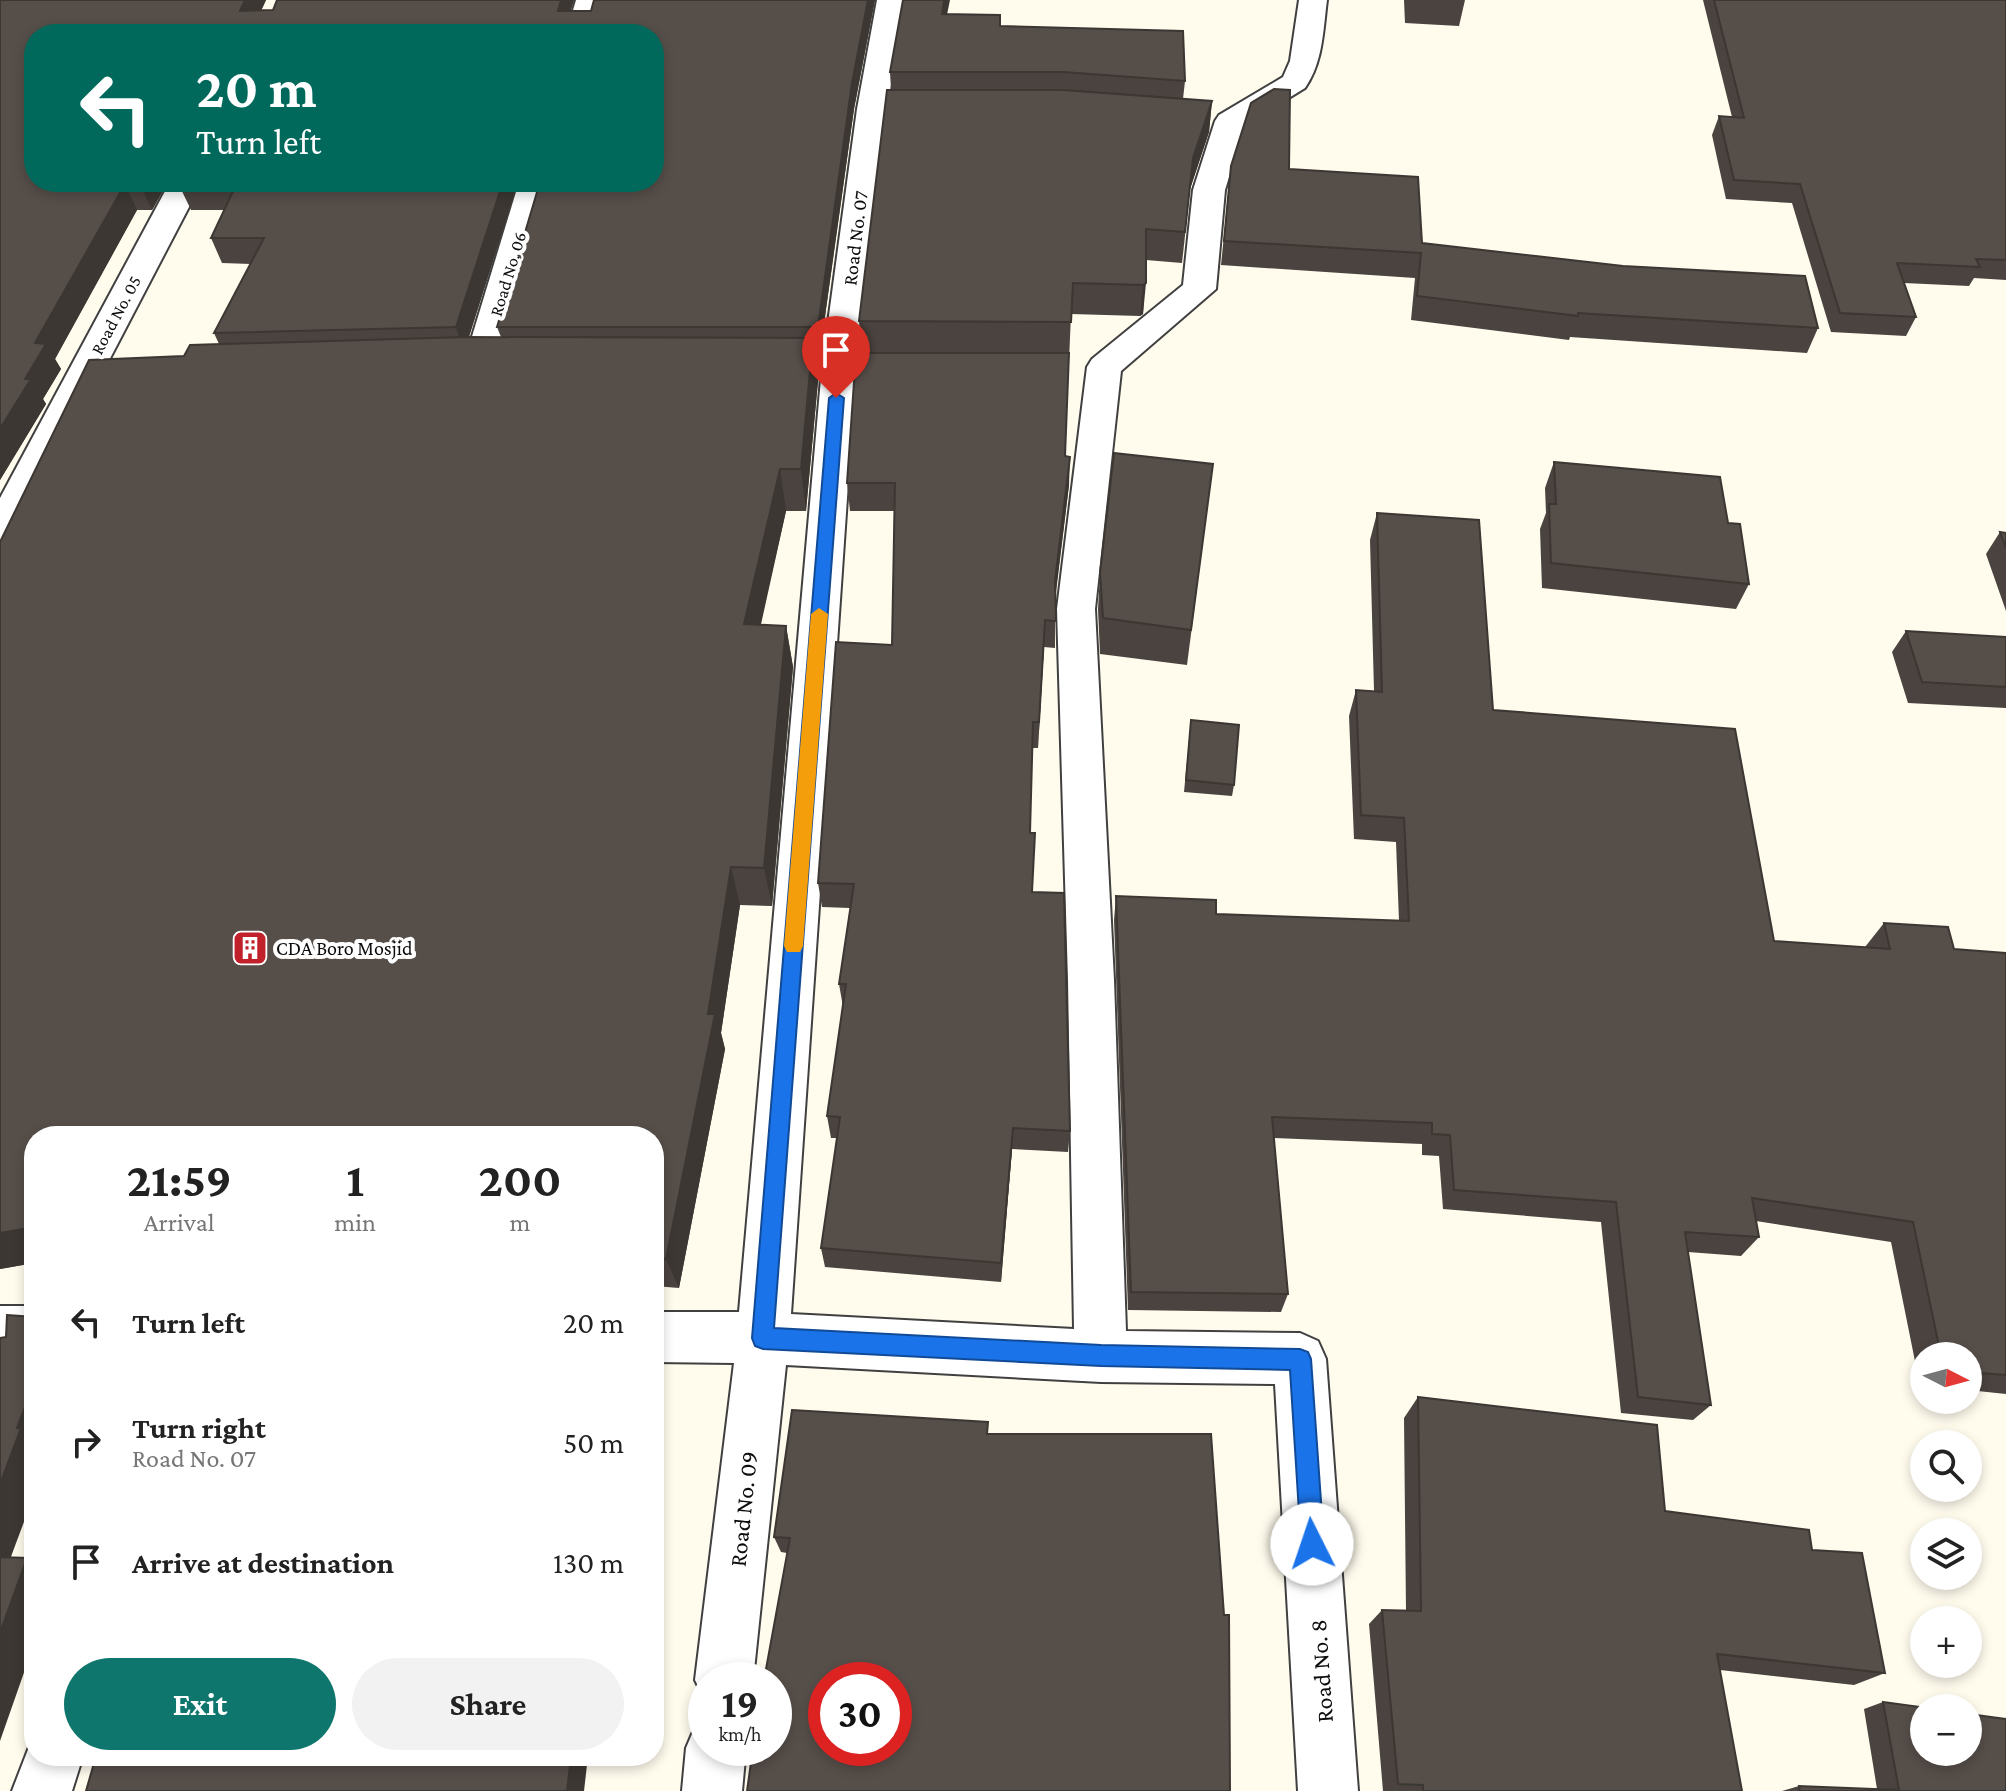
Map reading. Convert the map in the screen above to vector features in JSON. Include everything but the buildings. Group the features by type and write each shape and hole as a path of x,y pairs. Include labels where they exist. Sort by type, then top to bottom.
{"street":[{"path":"583,24 590,0"},
{"name":"Road No. 07","path":"763,1338 839,367 888,109 891,0"},
{"path":"664,1337 763,1338 1101,1356 1091,980 1076,609 1088,367 1199,289 1217,120 1295,82 1305,61 1313,0"},
{"name":"Road No. 05","path":"0,533 99,377 182,192"},
{"name":"Road No. 06","path":"480,367 532,192"},
{"path":"0,1331 24,1331"},
{"name":"Road No. 09","path":"726,1662 763,1338"},
{"name":"Road No. 8","path":"1101,1356 1300,1359 1328,1791"},
{"path":"42,1791 50,1766"},
{"path":"712,1791 714,1766"}],"slow traffic":[{"path":"793,946 819,614"}],"place":[{"name":"CDA Boro Mosjid","path":"250,948"}],"route":[{"path":"836,398 763,1338 1101,1356 1300,1359 1312,1544"}]}
